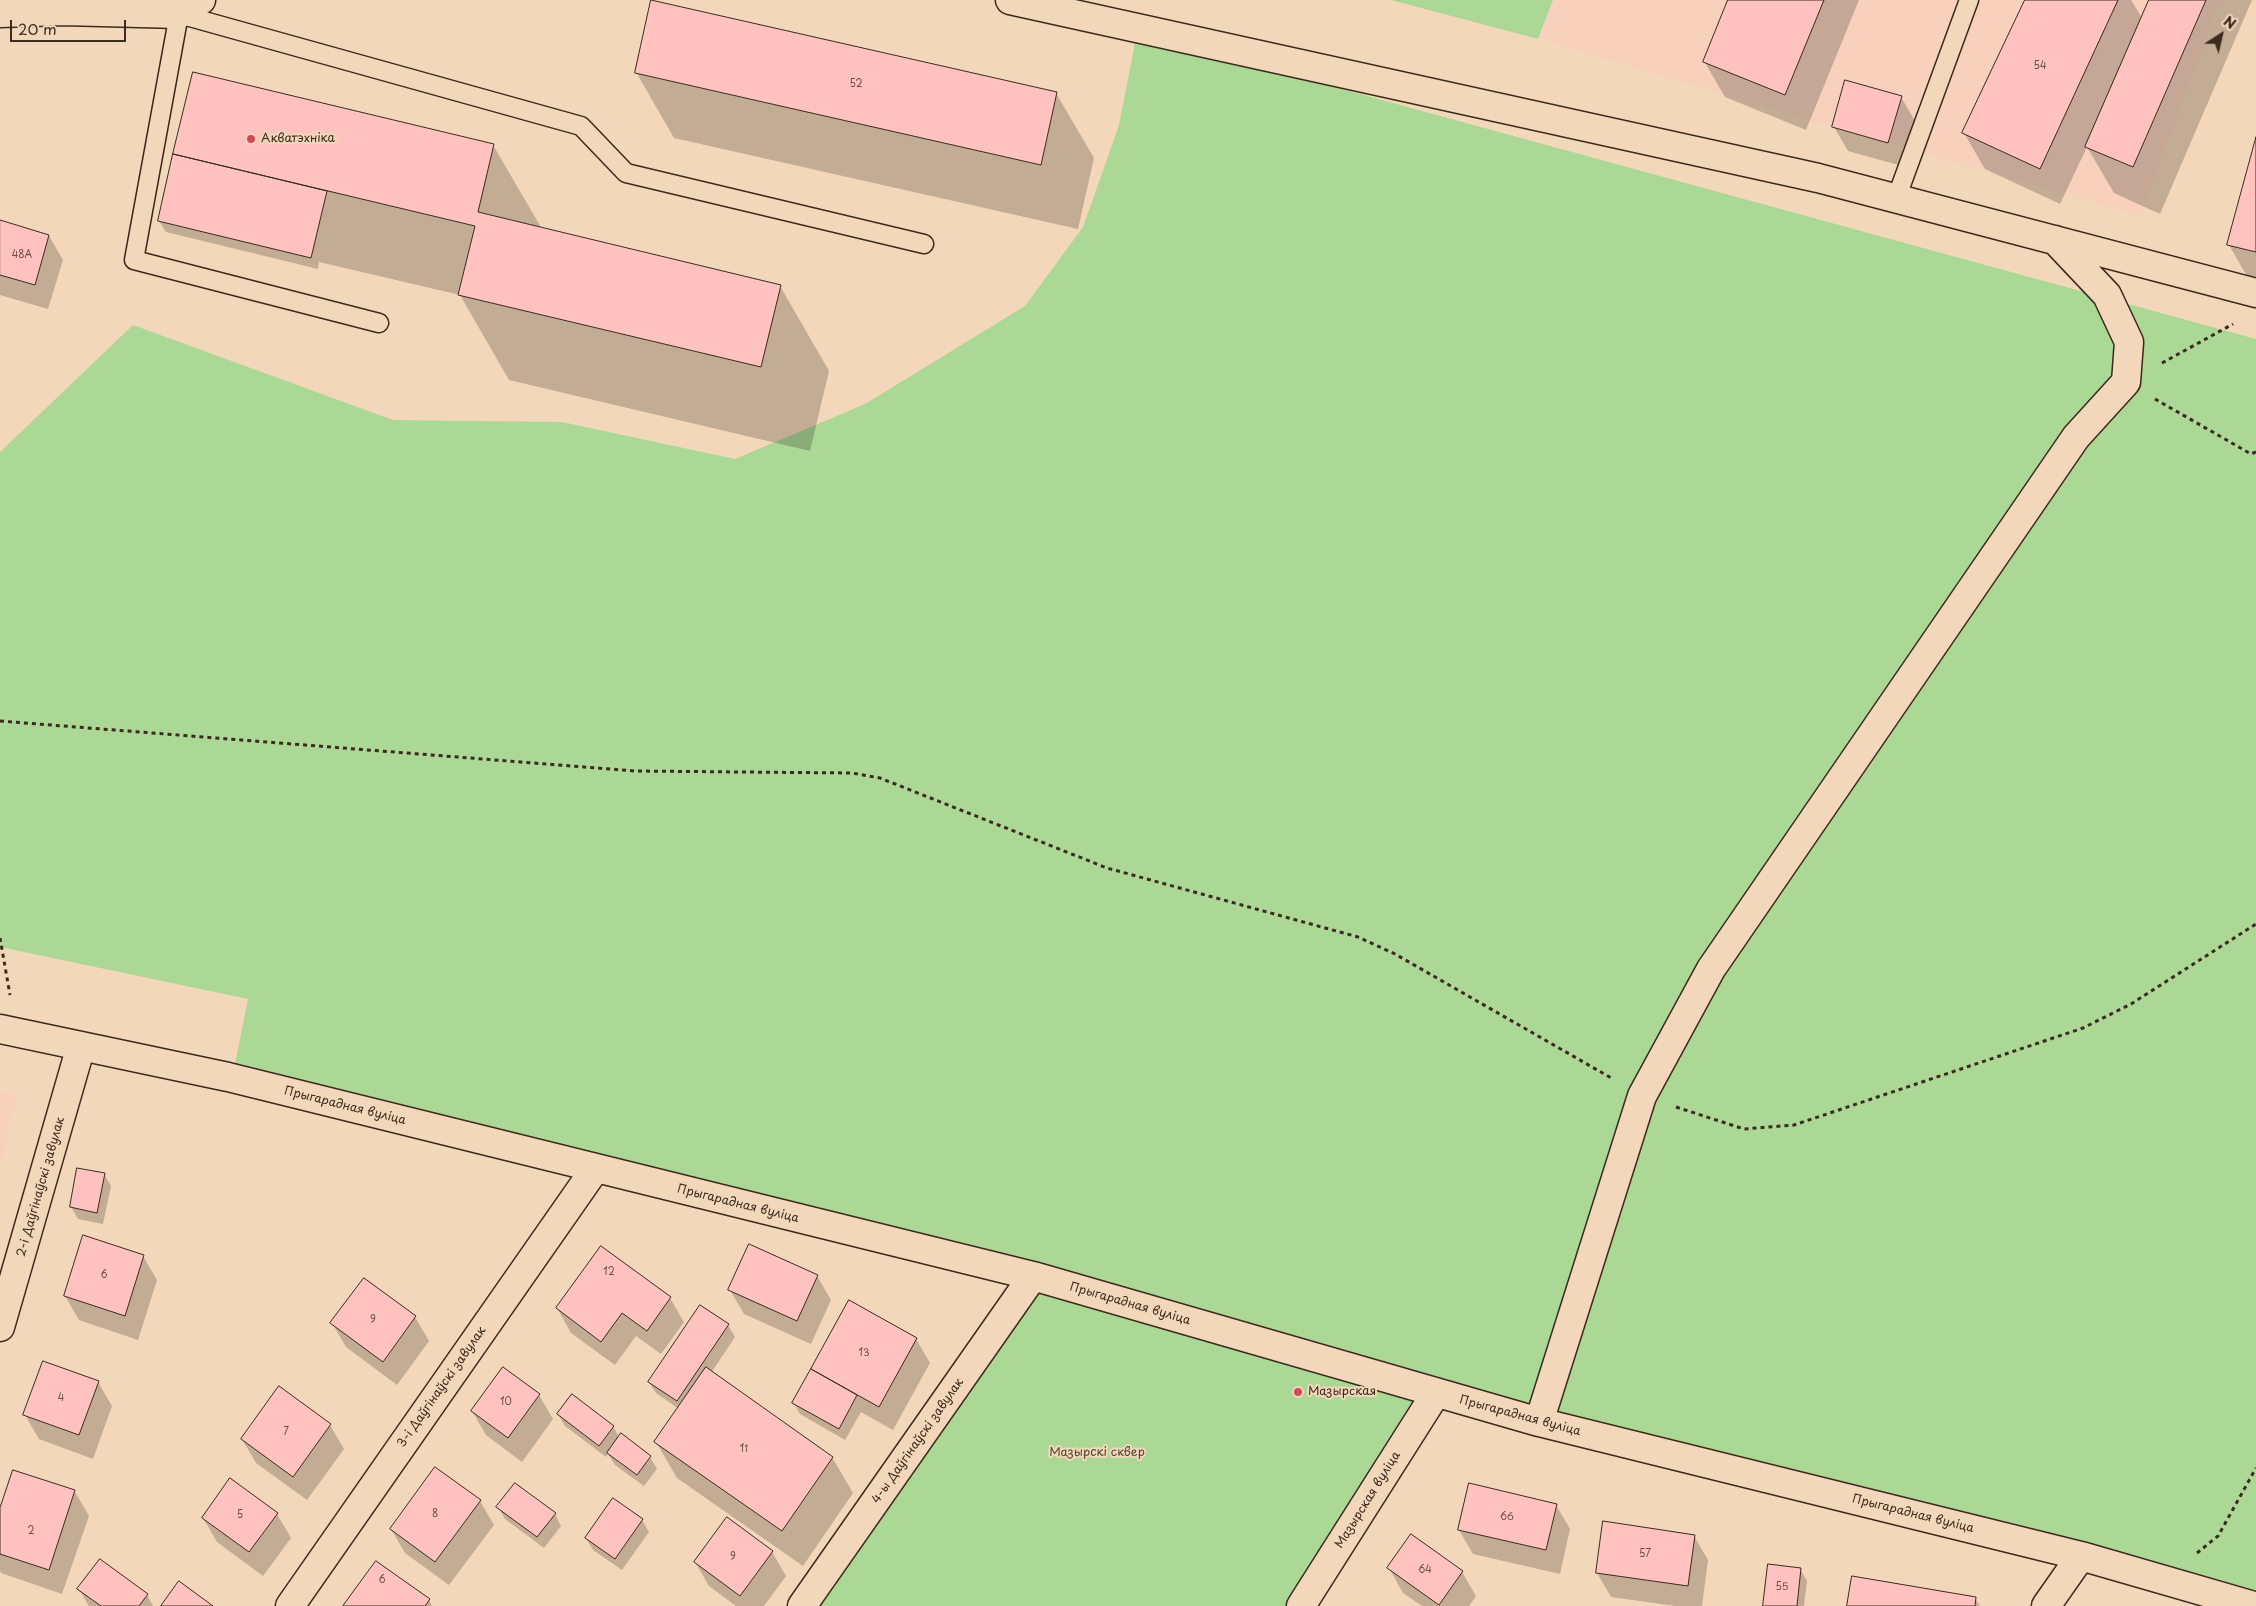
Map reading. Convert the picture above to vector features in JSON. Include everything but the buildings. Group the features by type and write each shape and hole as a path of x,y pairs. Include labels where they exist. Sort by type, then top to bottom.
{"street":[{"path":"1010,0 1818,178 2256,293"},
{"path":"0,13 190,7"},
{"path":"1539,1422 1642,1096 1711,969 2076,437 2126,382 2129,342 2107,295 2055,240"},
{"name":"Прыгарадная вуліца","path":"8,1031 228,1077 1033,1276 1539,1422 2081,1556 2254,1606"},
{"name":"2-і Даўгінаўскі завулак","path":"0,1327 81,1046"},
{"name":"3-і Даўгінаўскі завулак","path":"290,1606 595,1169"},
{"name":"4-ы Даўгінаўскі завулак","path":"802,1606 1033,1276"},
{"name":"Мазырская вуліца","path":"1301,1606 1436,1393"},
{"path":"2046,1606 2081,1556"}],"lane":[{"path":"1896,199 1969,0"},
{"path":"379,323 134,260 190,7 581,126 626,174 924,244"}],"path":[{"path":"2126,382 2239,321"},
{"path":"2126,382 2256,458"},
{"path":"2250,454 2256,452"},
{"path":"0,721 635,771 852,773 880,778 1107,868 1358,937 1395,954 1642,1096 1744,1129 1794,1125 2083,1028 2131,1004 2256,924"},
{"path":"0,938 8,1031"},
{"path":"2164,1580 2218,1536 2256,1468"}],"shaded area":[{"path":"1553,0 2220,0 2140,216 1832,127 1539,39"},
{"path":"0,1091 17,1095 0,1167"}],"green space":[{"path":"1391,0 1553,0 1538,39"},
{"path":"1137,33 2256,339 2256,1602 233,1074 248,999 0,947 0,452 133,325 393,420 562,422 735,459 865,404 1025,306 1083,227 1119,125"},
{"name":"Мазырскі сквер","path":"1033,1276 1436,1393 1301,1606 802,1606"}],"place":[{"name":"Акватэхніка","path":"251,139"},
{"name":"Мазырская","path":"1298,1392"}]}
